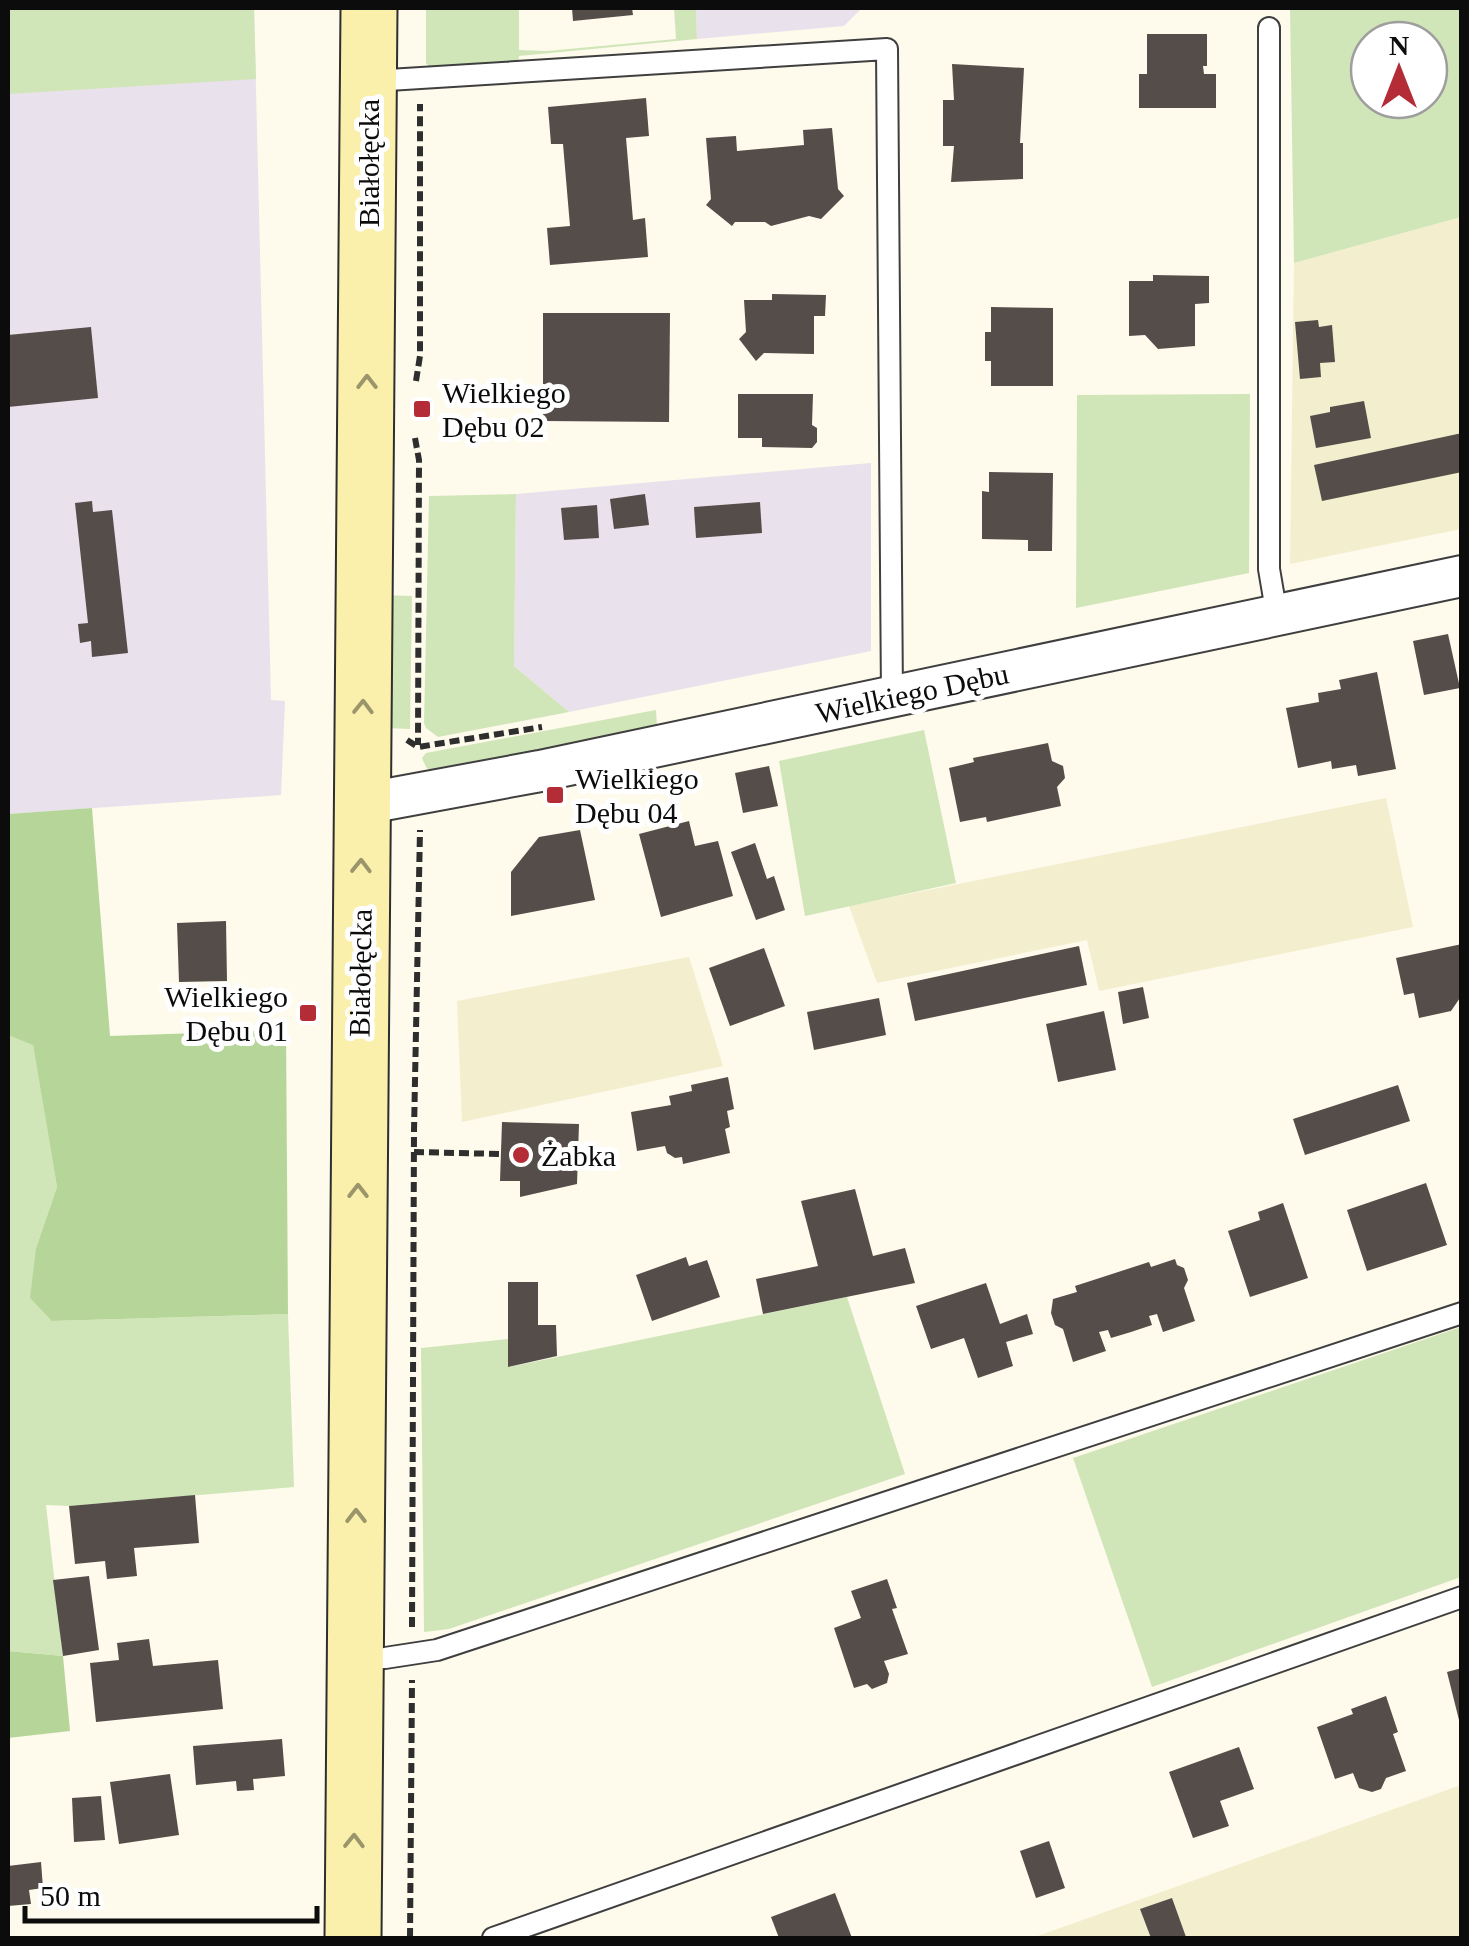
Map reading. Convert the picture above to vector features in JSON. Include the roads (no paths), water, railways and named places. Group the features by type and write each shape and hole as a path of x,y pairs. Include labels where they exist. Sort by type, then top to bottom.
{"street":[{"name":"Białołęcka","path":"353,1938 362,804 394,81 369,8"},
{"name":"Wielkiego Dębu","path":"362,804 540,771 1462,576"}],"lane":[{"path":"1270,28 1269,569 1278,616"},
{"path":"394,81 887,49 892,696"},
{"path":"356,1659 437,1650 1462,1313"},
{"path":"493,1938 1462,1598"}],"place":[{"name":"Wielkiego Dębu 02","path":"422,409"},
{"name":"Wielkiego Dębu 04","path":"555,795"},
{"name":"Wielkiego Dębu 01","path":"308,1013"},
{"name":"Żabka","path":"521,1155"}]}
